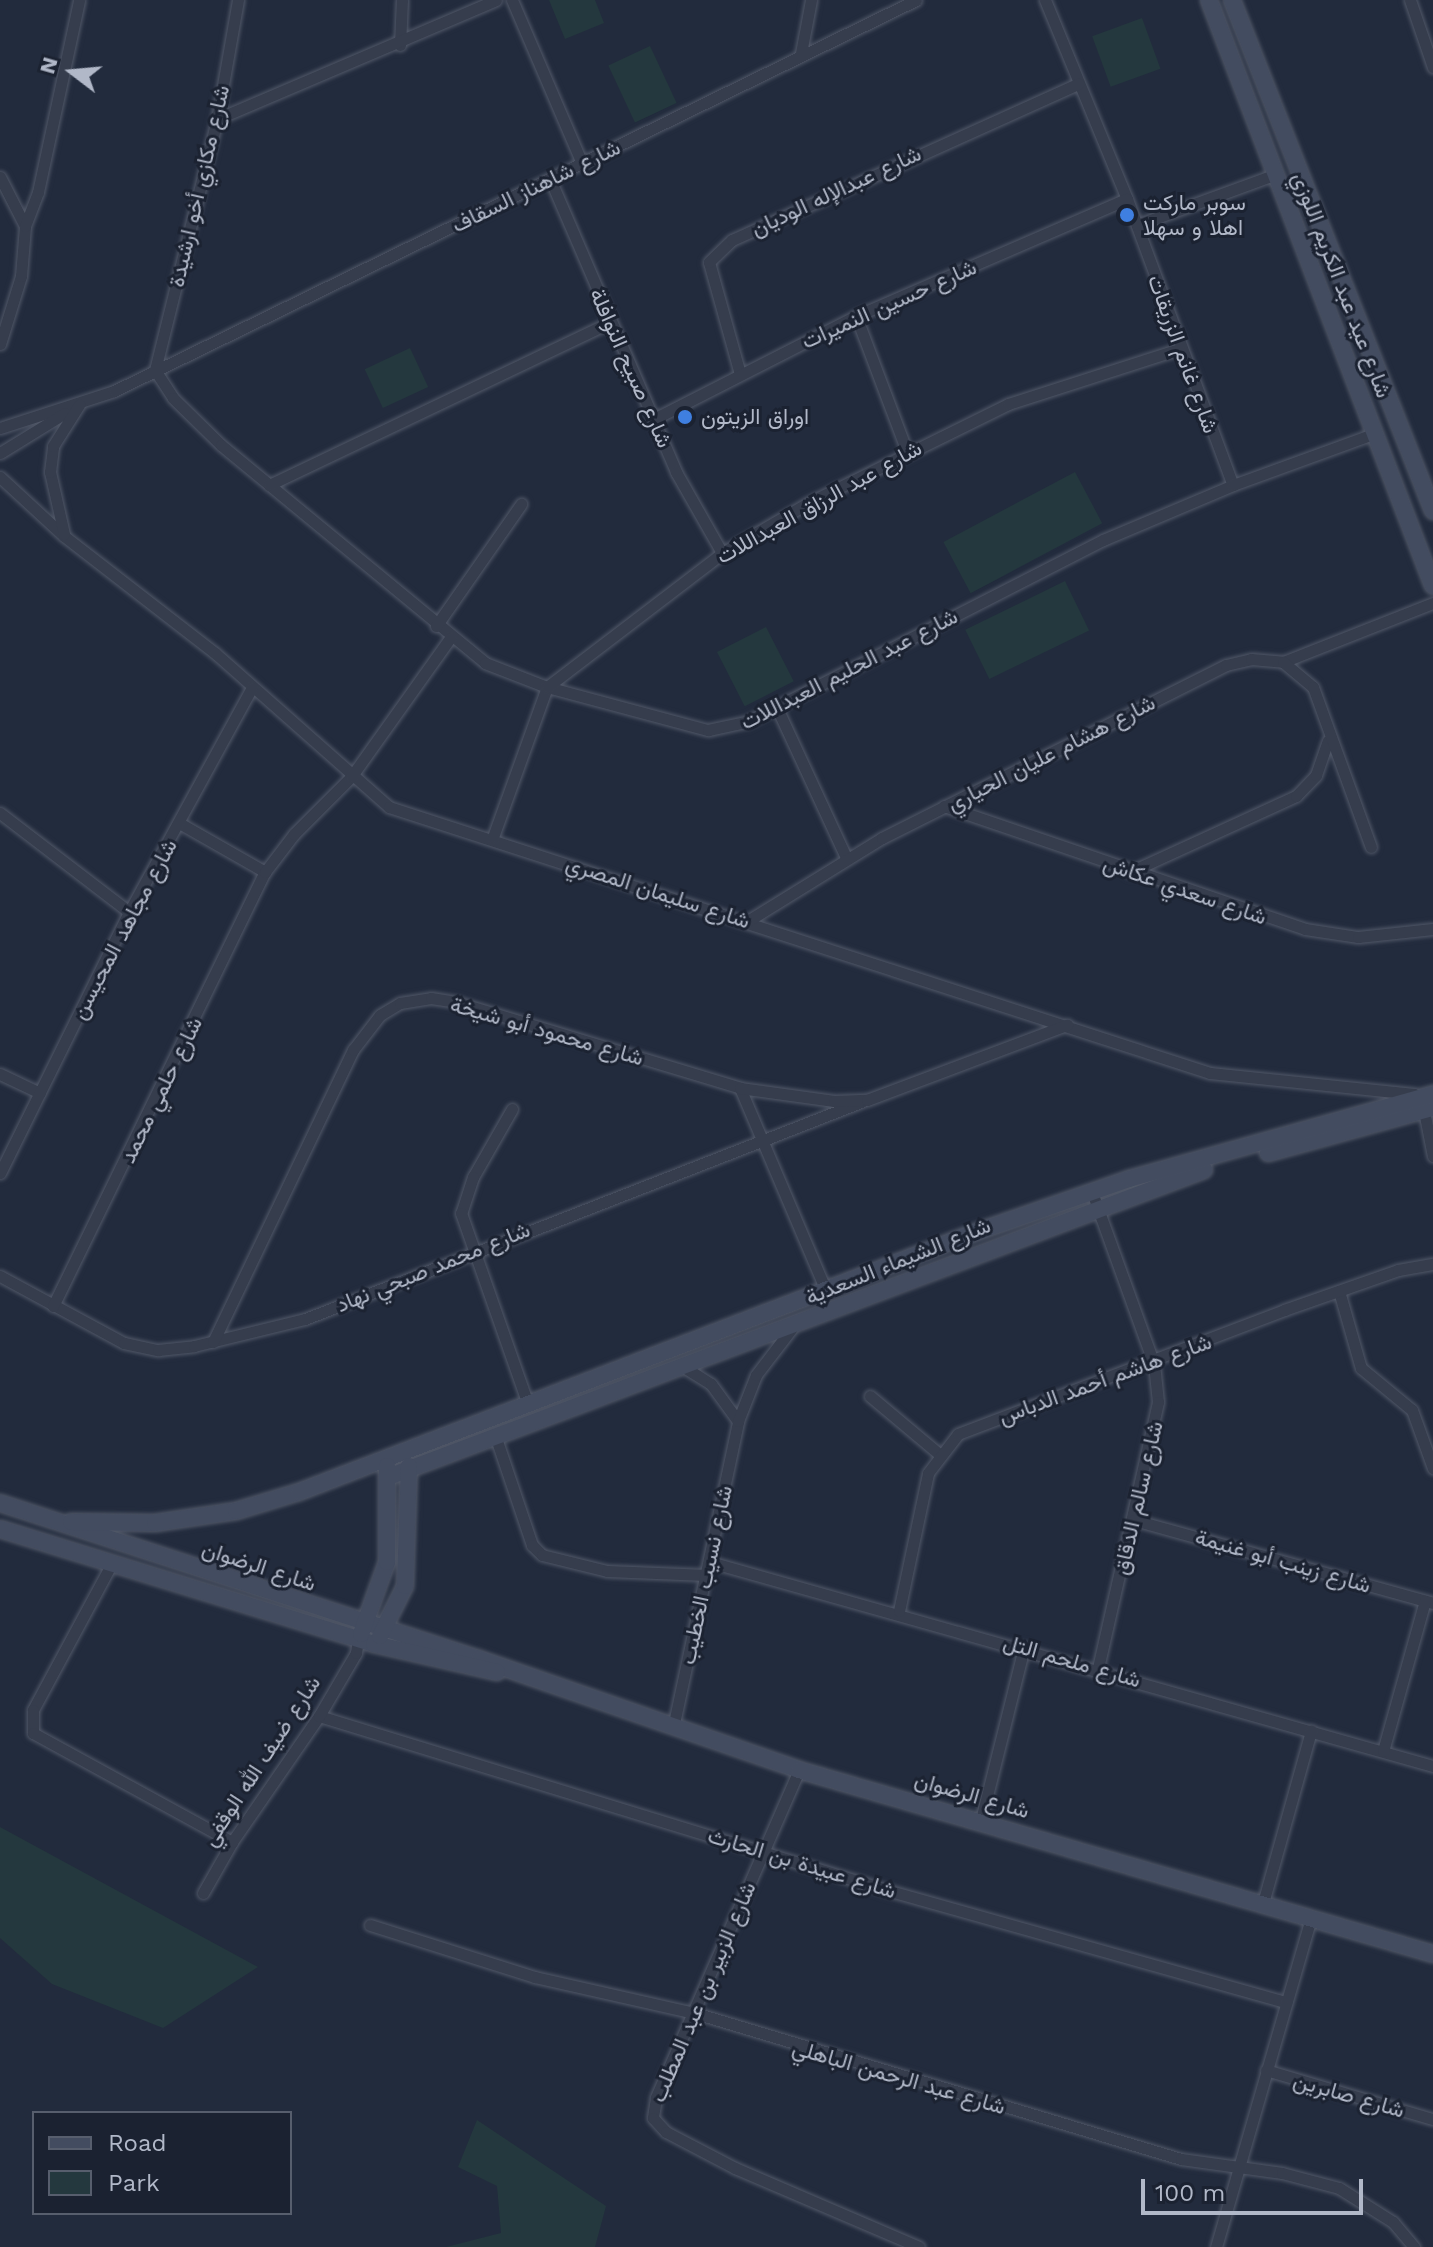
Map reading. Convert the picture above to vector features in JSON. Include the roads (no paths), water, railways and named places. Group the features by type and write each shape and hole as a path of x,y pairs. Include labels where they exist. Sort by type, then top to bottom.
{"street":[{"path":"0,344 21,276 25,226 38,192 79,0"},
{"name":"شارع مكازي أخو ارشيدة","path":"155,370 217,119 238,0"},
{"path":"400,45 402,0"},
{"path":"217,119 400,45 496,0"},
{"path":"512,0 582,163"},
{"path":"801,53 811,0"},
{"name":"شارع شاهناز السقاف","path":"155,370 550,179 801,53 916,0"},
{"name":"شارع غانم الزريقات","path":"1045,0 1127,199 1179,349 1233,485"},
{"name":"شارع عيد عبد الكريم اللوزي","path":"1209,0 1433,586"},
{"name":"شارع عيد عبد الكريم اللوزي","path":"1232,0 1433,511"},
{"path":"1410,0 1433,67"},
{"name":"شارع عبدالإله الوديان","path":"740,374 709,262 732,240 1078,84"},
{"path":"1137,225 1276,174"},
{"path":"0,177 25,226"},
{"name":"شارع صبيح النوافلة","path":"550,179 609,323 676,472 722,553"},
{"name":"شارع حسين النميرات","path":"654,419 856,316 1127,199"},
{"path":"856,316 907,452"},
{"path":"269,485 609,323"},
{"name":"شارع عبد الرزاق العبداللات","path":"547,687 722,553 907,452 1053,387 1179,349"},
{"path":"0,453 79,405 155,370"},
{"name":"شارع عبد الحليم العبداللات","path":"155,370 173,398 269,485 450,638 494,669 547,687 708,730 736,727 777,708 1103,540 1233,485 1376,433"},
{"path":"0,428 79,405"},
{"path":"64,536 50,472 53,446 79,405"},
{"name":"شارع سليمان المصري","path":"0,477 64,536 252,687 351,777 389,807 411,816 493,837 1210,1073 1428,1103"},
{"path":"436,626 521,504"},
{"path":"1371,847 1328,741 1313,687 1283,662 1433,603"},
{"name":"شارع حلمي محمد","path":"53,1306 265,872 294,834 351,777 450,638"},
{"name":"شارع هشام عليان الحياري","path":"746,922 846,857 1226,665 1251,659 1283,662"},
{"name":"شارع مجاهد المحيسن","path":"0,1173 129,912 181,824 252,687"},
{"path":"493,837 547,687"},
{"path":"777,708 846,857"},
{"path":"1130,872 1296,796 1316,775 1328,741"},
{"name":"شارع سعدي عكاش","path":"944,806 1130,872 1329,934 1358,937 1433,929"},
{"path":"0,813 129,912"},
{"path":"181,824 265,872"},
{"name":"شارع محمود أبو شيخة","path":"213,1342 353,1050 380,1015 400,1003 431,998 467,1005 740,1088 814,1099 867,1100 1067,1025"},
{"path":"0,1074 40,1093"},
{"path":"740,1088 826,1291"},
{"name":"شارع محمد صبحي نهاد","path":"0,1276 53,1306 141,1348 213,1342 305,1319 471,1251 867,1100"},
{"path":"1428,1103 1433,1156"},
{"name":"شارع الشيماء السعدية","path":"387,1469 407,1454 528,1404 826,1291 1095,1199 1428,1103"},
{"path":"512,1109 463,1202 462,1226 528,1404"},
{"name":"شارع الشيماء السعدية","path":"387,1469 410,1473 687,1369 1095,1199"},
{"name":"شارع سالم الدقاق","path":"1095,1199 1154,1364 1157,1422 1098,1668"},
{"name":"شارع هاشم أحمد الدباس","path":"938,1453 968,1428 1154,1364 1339,1291 1433,1264"},
{"path":"1339,1291 1361,1368 1412,1410 1433,1468"},
{"name":"شارع نسيب الخطيب","path":"673,1728 738,1421 756,1375 792,1327"},
{"path":"687,1369 711,1384 738,1421"},
{"path":"870,1396 938,1453 928,1473 899,1611"},
{"path":"497,1441 532,1545 542,1555 607,1571 707,1575"},
{"name":"شارع ضيف الله الوقفي","path":"363,1640 386,1629 405,1586 410,1473 407,1454"},
{"path":"54,1522 155,1523 236,1511 387,1469"},
{"name":"شارع ضيف الله الوقفي","path":"203,1893 232,1842 319,1716 363,1640 382,1586 388,1547 387,1469"},
{"name":"شارع الرضوان","path":"0,1503 363,1640"},
{"name":"شارع زينب أبو غنيمة","path":"1134,1520 1429,1602"},
{"path":"0,1529 112,1563 33,1710 33,1733 232,1842"},
{"path":"388,1547 408,1548"},
{"name":"شارع ملحم التل","path":"710,1562 899,1611 1433,1766"},
{"name":"شارع الرضوان","path":"112,1563 363,1640 476,1671 503,1671"},
{"path":"1383,1751 1429,1602"},
{"name":"شارع الرضوان","path":"386,1629 799,1770 981,1820 1433,1954"},
{"path":"981,1820 1024,1647"},
{"name":"شارع عبيدة بن الحارث","path":"319,1716 883,1889 1286,2002"},
{"path":"1263,1903 1311,1731"},
{"name":"شارع الزبير بن عبد المطلب","path":"799,1770 656,2098 657,2125 735,2168 919,2247"},
{"path":"1216,2247 1311,1917"},
{"name":"شارع عبد الرحمن الباهلي","path":"370,1925 535,1977 695,2013 1181,2159 1239,2167 1339,2188 1393,2222 1414,2247"},
{"name":"شارع صابرين","path":"1266,2070 1433,2119"}],"place":[{"name":"سوبر ماركت اهلا و سهلا","path":"1127,215"},
{"name":"اوراق الزيتون","path":"685,417"}]}
